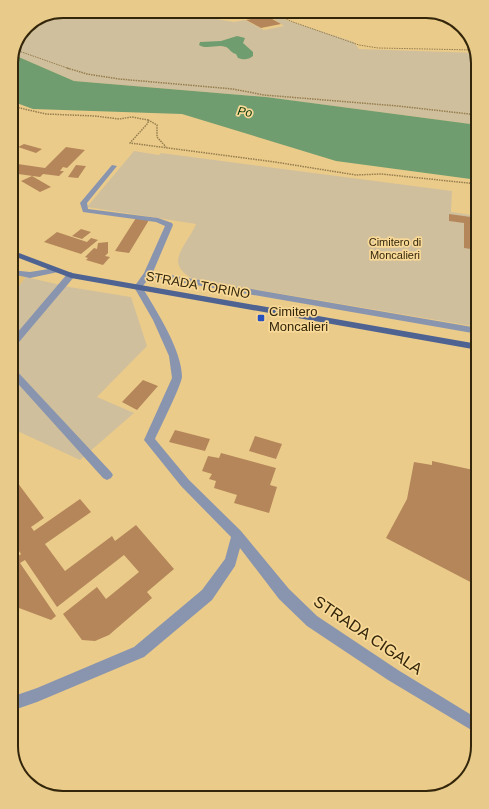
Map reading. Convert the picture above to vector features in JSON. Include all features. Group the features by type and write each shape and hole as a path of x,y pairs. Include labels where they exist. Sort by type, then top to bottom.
{"main road":[{"name":"STRADA TORINO","path":"18,255 55,270 71,274 471,346"}],"street":[{"path":"114,166 83,204 85,210 158,220 169,225 148,274 138,287"},
{"path":"18,273 30,274 55,270"},
{"path":"18,338 71,274"},
{"path":"148,274 471,330"},
{"name":"STRADA CIGALA","path":"138,287 157,320 174,356 177,378 149,440 185,483 238,535 284,594 312,621 393,675 471,723"},
{"path":"18,378 106,475"},
{"path":"18,702 139,652 207,595 231,562 238,535"}],"path":[{"path":"284,18 359,45 378,48 468,50"},
{"path":"20,51 80,72 119,79 233,89 264,95 471,113"},
{"path":"18,108 46,114 95,116 120,119 132,117 148,120 157,125 157,137 167,148"},
{"path":"148,120 148,123 130,143 275,162 356,175 381,174 471,183"}],"shaded area":[{"path":"18,275 26,277 18,288"}],"green space":[{"path":"57,18 210,18 234,22 245,20 264,30 284,26 274,19 280,18 354,42 359,49 469,53 471,57 471,124 266,97 74,81 19,57 23,43 33,29 49,20"},
{"name":"Cimitero di Moncalieri","path":"134,151 159,155 161,153 452,191 451,212 471,215 471,326 193,279 184,273 179,267 178,261 183,247 196,224 87,207"},
{"path":"26,277 69,287 131,297 147,346 97,397 134,413 80,460 18,431 18,287"}],"water":[{"path":"237,36 245,38 243,43 253,52 253,56 248,59 242,59 238,58 236,54 223,46 205,47 199,45 200,42 221,41"},
{"name":"Po","path":"19,57 74,81 266,97 471,124 471,179 336,161 182,114 33,109 18,104"}],"building":[{"path":"270,18 281,24 261,28 246,20"},
{"path":"24,144 42,149 36,153 18,147"},
{"path":"66,147 85,150 67,168 63,167 60,171 64,171 59,176 43,174 40,177 18,174 18,164 45,168"},
{"path":"76,165 86,166 78,178 68,177"},
{"path":"32,176 51,187 40,192 21,181"},
{"path":"449,214 471,217 471,249 464,248 464,223 449,221"},
{"path":"136,218 149,220 129,253 115,251"},
{"path":"81,229 91,232 82,239 72,236"},
{"path":"57,232 87,242 91,238 98,240 81,254 44,242"},
{"path":"108,242 108,253 105,256 110,257 103,265 86,260 88,258 85,257 94,248 97,249 98,243"},
{"path":"143,380 158,386 137,410 122,402"},
{"path":"175,430 210,439 205,451 169,442"},
{"path":"255,436 282,444 276,459 249,451"},
{"path":"221,453 276,468 270,485 277,487 269,513 234,503 237,495 214,488 216,481 209,479 212,474 202,471 208,456 219,458"},
{"path":"432,461 471,469 471,582 386,538 407,499 414,462 432,465"},
{"path":"18,483 44,518 31,527 34,531 80,499 91,512 45,544 65,571 112,536 115,541 136,525 174,569 147,592 152,598 109,635 95,641 82,640 63,614 97,587 106,599 139,572 124,555 57,607 25,560 20,563 56,616 51,620 18,608 18,556 21,554 18,550"}],"place":[{"name":"Cimitero Moncalieri","path":"261,318"}]}
